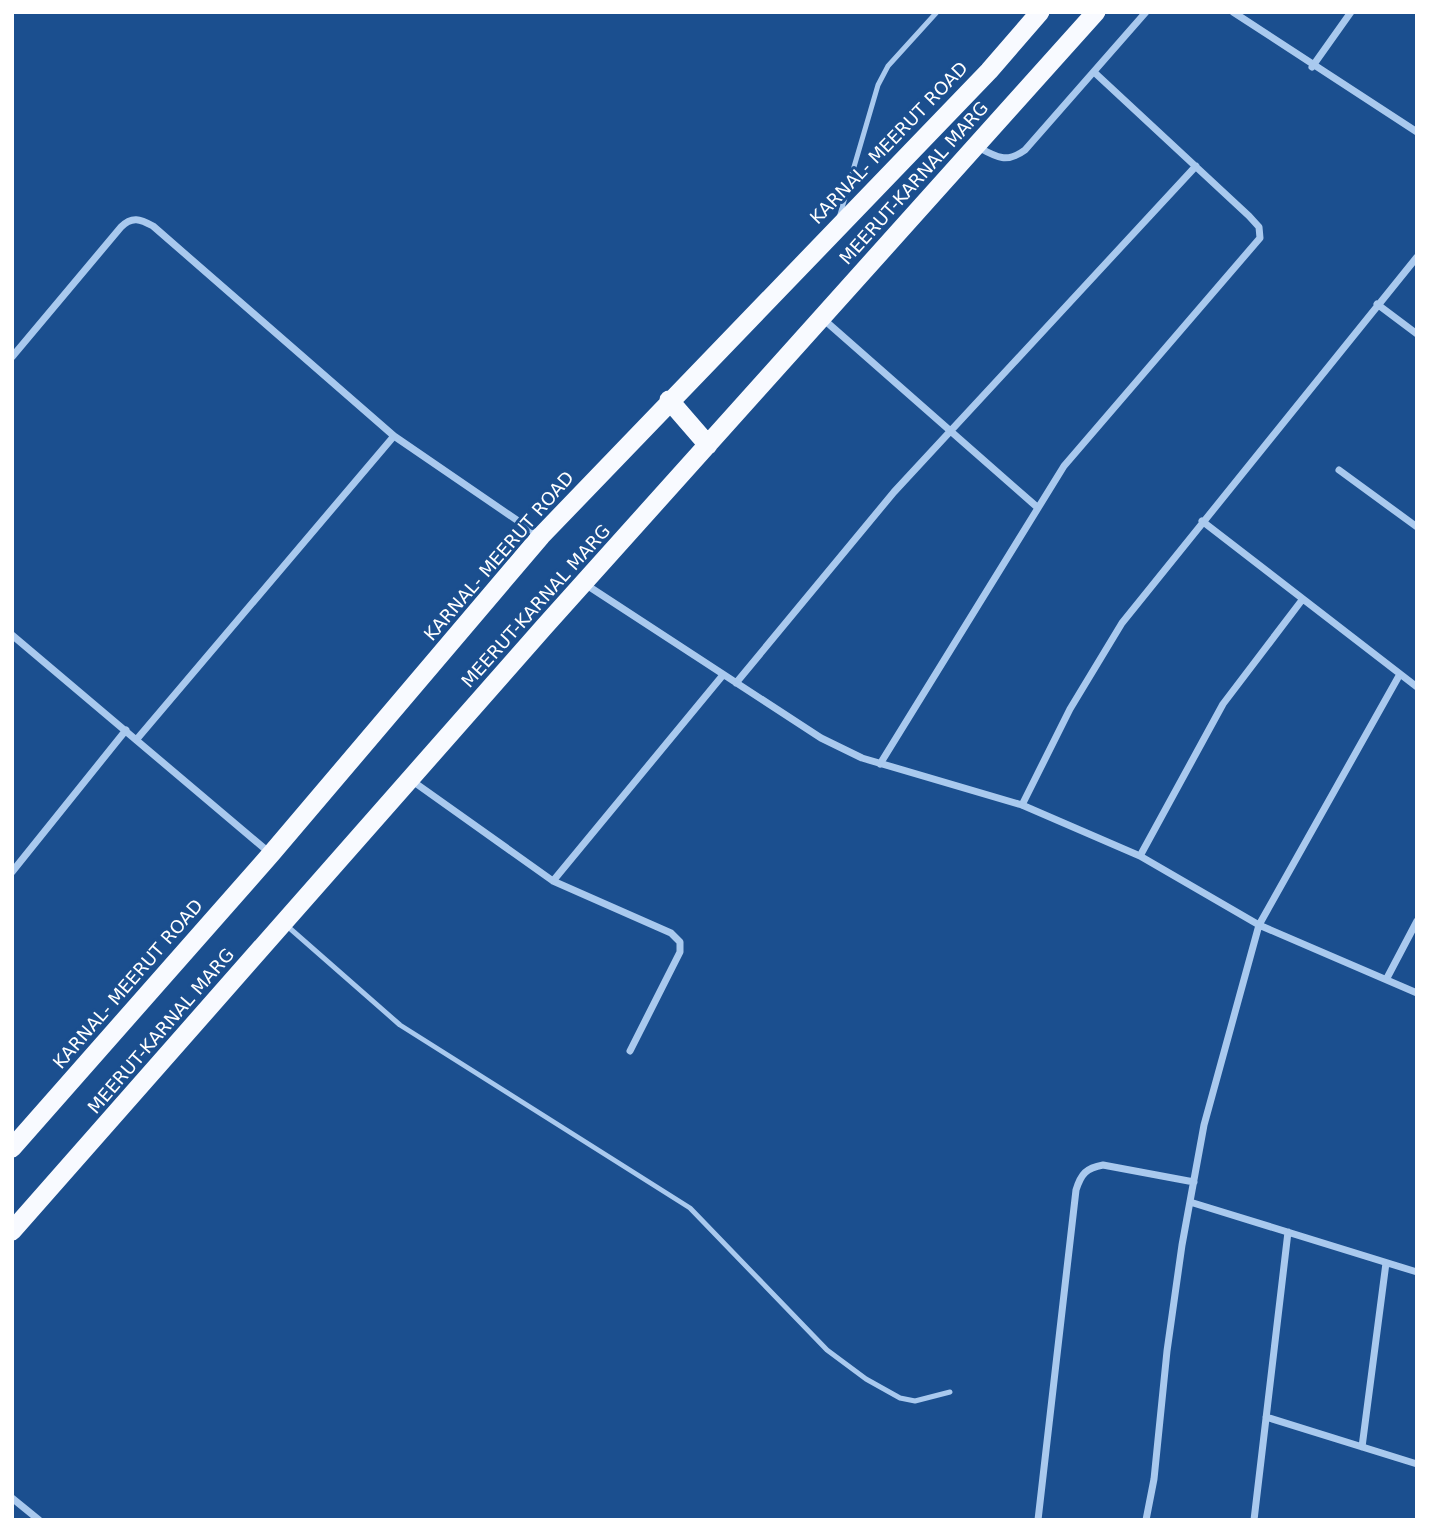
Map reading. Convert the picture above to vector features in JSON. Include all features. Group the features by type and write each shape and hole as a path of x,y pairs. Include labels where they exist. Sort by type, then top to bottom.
{"highway":[{"name":"KARNAL- MEERUT ROAD","path":"12,1148 271,854 541,536 669,400 989,71 1040,12"},
{"name":"MEERUT-KARNAL MARG","path":"12,1231 584,583 1096,12"},
{"path":"669,400 708,445"}],"street":[{"path":"976,146 1001,159 1014,159 1025,150 1146,12"},
{"path":"1233,12 1312,67 1417,132"},
{"path":"1312,67 1351,12"},
{"path":"880,764 1037,507 1094,429 1260,238 1259,227 1249,216 1094,72"},
{"path":"736,683 894,492 1196,166"},
{"path":"12,357 121,227 128,220 139,219 153,226 394,436 541,536"},
{"path":"1022,805 1070,709 1122,623 1417,257"},
{"path":"1377,304 1417,334"},
{"path":"822,318 1037,507"},
{"path":"138,739 394,436"},
{"path":"1339,470 1417,527"},
{"path":"1202,521 1417,687"},
{"path":"584,583 821,738 880,764 1022,805 1140,856 1259,925 1417,993"},
{"path":"1140,856 1223,704 1302,600"},
{"path":"12,635 271,854"},
{"path":"1146,1520 1154,1479 1167,1351 1204,1125 1259,925 1400,674"},
{"path":"553,881 723,675"},
{"path":"12,872 126,730"},
{"path":"410,780 553,881 671,933 680,942 680,952 630,1051"},
{"path":"1387,978 1417,921"},
{"path":"1038,1520 1076,1190 1081,1174 1091,1167 1103,1165 1194,1182"},
{"path":"1190,1202 1417,1272"},
{"path":"1254,1520 1288,1232"},
{"path":"1362,1447 1386,1263"},
{"path":"1266,1417 1417,1464"},
{"path":"12,1498 39,1520"}],"lane":[{"path":"836,228 878,85 888,66 937,12"},
{"path":"284,923 400,1025 690,1208 827,1350 866,1379 900,1398 915,1401 950,1392"}]}
